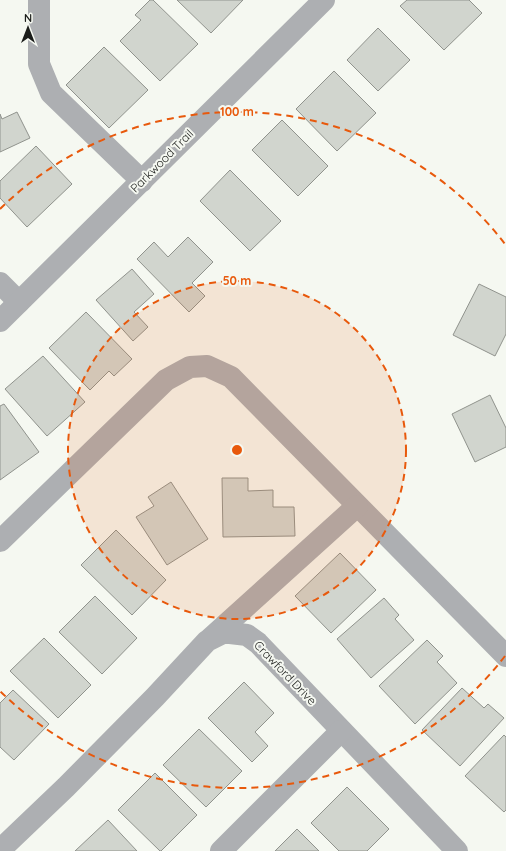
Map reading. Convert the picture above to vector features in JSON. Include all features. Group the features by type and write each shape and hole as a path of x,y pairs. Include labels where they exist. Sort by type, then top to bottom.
{"street":[{"path":"39,0 39,64 52,93 142,181"},
{"name":"Parkwood Trail","path":"0,321 324,0"},
{"path":"0,283 19,302"},
{"path":"0,541 166,380 190,367 207,366 231,377 506,656"},
{"path":"207,641 357,506"},
{"name":"Crawford Drive","path":"0,850 150,703 207,641 223,633 247,636 258,643 452,850"},
{"path":"221,851 341,731"}],"building":[{"path":"150,0 153,0 198,44 160,81 120,41 141,20 135,15"},
{"path":"177,0 243,0 211,33"},
{"path":"407,0 469,0 482,13 444,50 400,6"},
{"path":"378,28 410,60 378,91 347,60"},
{"path":"104,47 148,90 109,128 66,85"},
{"path":"334,71 376,113 337,151 296,109"},
{"path":"17,112 30,138 0,152 0,114 2,119"},
{"path":"282,120 328,166 298,196 252,150"},
{"path":"36,146 72,184 27,227 0,198 0,181"},
{"path":"230,170 281,221 250,251 200,201"},
{"path":"188,237 213,262 192,283 205,296 189,312 137,259 154,242 168,257"},
{"path":"132,269 154,294 134,312 148,327 133,341 96,300"},
{"path":"479,284 506,297 506,334 495,356 453,335"},
{"path":"86,312 132,359 114,376 109,371 90,390 49,348"},
{"path":"43,356 85,402 47,436 5,389"},
{"path":"490,395 506,428 506,447 475,462 452,414"},
{"path":"4,404 39,452 0,480 0,406"},
{"path":"222,478 248,478 248,491 273,490 273,507 294,507 295,536 223,537"},
{"path":"171,482 208,539 167,565 136,517 154,506 148,497"},
{"path":"116,530 166,580 132,615 81,565"},
{"path":"340,553 376,590 331,633 295,596"},
{"path":"95,596 137,638 102,674 59,632"},
{"path":"384,598 399,615 395,619 414,640 371,678 337,639"},
{"path":"44,638 91,685 58,718 10,671"},
{"path":"427,640 443,656 437,662 457,683 415,724 379,686"},
{"path":"244,682 274,713 255,732 268,746 252,762 208,718"},
{"path":"462,688 484,708 488,704 504,718 460,766 422,730"},
{"path":"13,690 49,724 14,760 0,747 0,703"},
{"path":"199,729 242,771 206,807 163,765"},
{"path":"504,735 506,737 506,810 504,812 465,776"},
{"path":"155,773 197,815 161,851 118,810"},
{"path":"347,787 389,829 367,851 339,851 311,823"},
{"path":"108,820 137,851 75,851"},
{"path":"297,829 319,851 275,851"}]}
